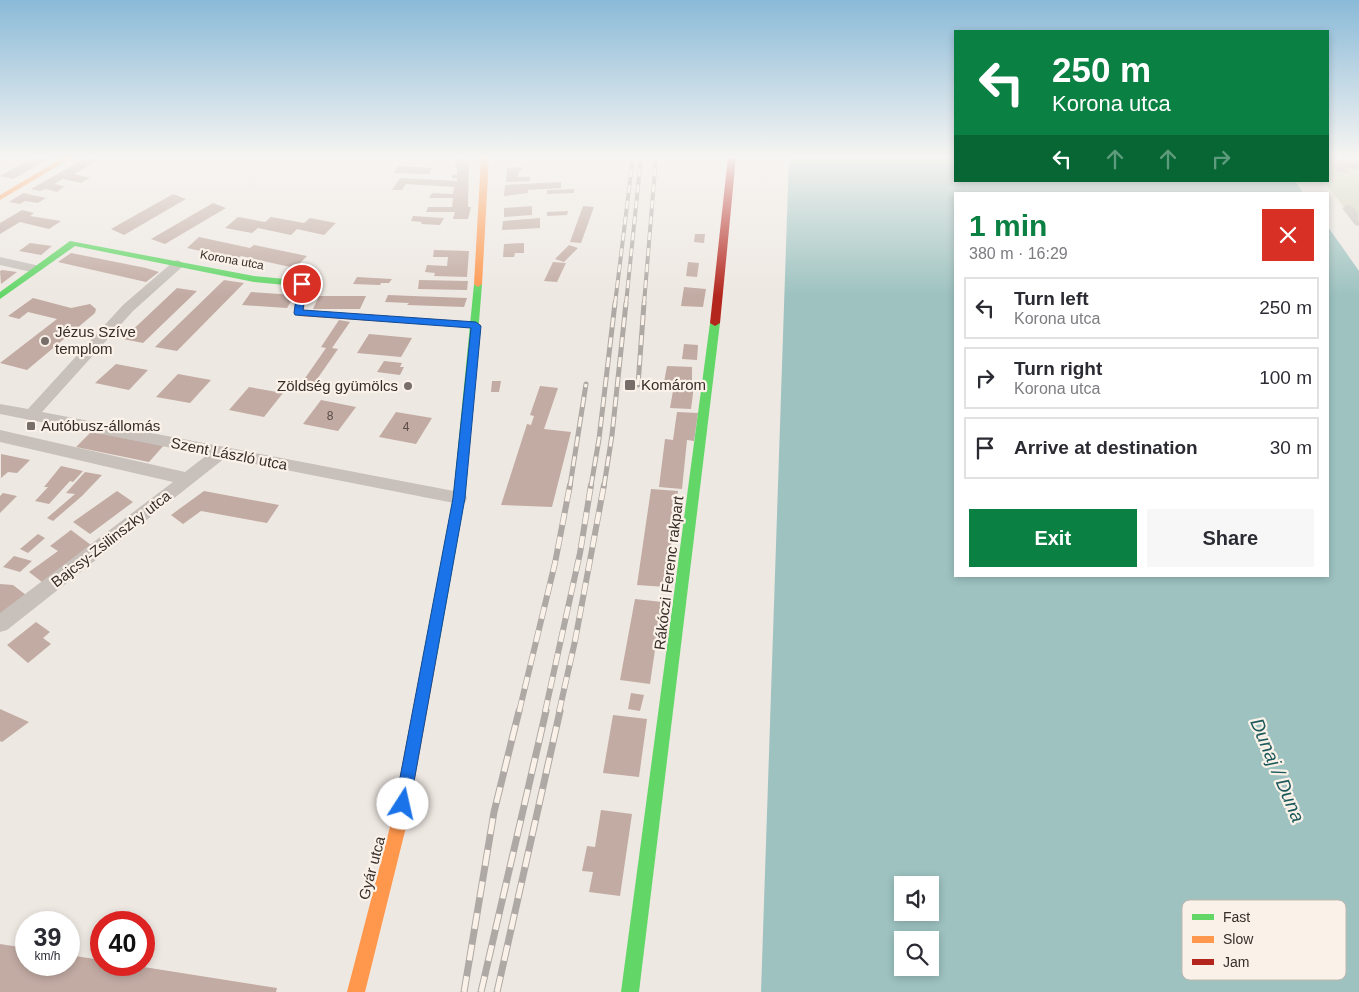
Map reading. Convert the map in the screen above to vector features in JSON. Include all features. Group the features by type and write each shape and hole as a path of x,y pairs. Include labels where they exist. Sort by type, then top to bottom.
{"street":[{"name":"Gyár utca","path":"356,992 399,824 459,498 476,326 483,203"},
{"name":"Rákóczi Ferenc rakpart","path":"630,992 716,317 727,203"},
{"path":"1348,208 1359,223"},
{"name":"Korona utca","path":"36,269 72,243 254,279 302,284 298,313 476,326"},
{"path":"0,260 36,269"},
{"path":"31,415 128,308 178,264"},
{"path":"0,296 36,269"},
{"name":"Szent László utca","path":"0,409 459,498"},
{"name":"Szent László utca","path":"2,439 188,478"},
{"name":"Bajcsy-Zsilinszky utca","path":"0,624 221,453"}],"green space":[{"path":"1341,203 1359,203 1359,218 1350,207 1344,207"}],"water":[{"name":"Dunaj / Duna","path":"787,203 954,203 954,577 1329,577 1329,228 1359,271 1359,992 761,992"}],"building":[{"path":"157,203 179,203 124,235 111,229"},
{"path":"212,203 226,208 165,244 151,239"},
{"path":"452,203 468,203 468,207 471,207 468,219 453,219 455,212 426,212 428,207 452,207"},
{"path":"532,206 532,215 504,217 504,208"},
{"path":"583,206 594,207 581,243 570,242"},
{"path":"22,210 34,213 30,216 61,221 49,229 20,222 0,234 0,223"},
{"path":"568,211 567,215 547,216 547,212"},
{"path":"413,216 444,218 440,225 421,224 422,222 411,221"},
{"path":"238,217 265,222 271,217 304,223 310,218 336,223 324,235 297,229 291,235 258,228 252,233 225,228"},
{"path":"540,218 540,228 502,230 503,221"},
{"path":"695,234 705,234 704,243 694,242"},
{"path":"199,237 250,248 254,245 307,256 295,268 241,256 237,259 187,248"},
{"path":"30,243 52,246 41,255 19,251"},
{"path":"524,243 524,253 515,253 514,257 503,257 504,244"},
{"path":"569,245 578,248 564,262 555,259"},
{"path":"434,250 469,251 467,277 434,276 435,273 425,272 427,265 447,266 448,257 433,257"},
{"path":"71,253 159,272 146,282 58,262"},
{"path":"553,262 566,263 557,282 544,281"},
{"path":"688,262 699,263 697,277 686,276"},
{"path":"0,271 17,272 1,284"},
{"path":"357,277 392,279 389,283 381,283 380,285 353,284"},
{"path":"224,280 244,283 177,351 155,347"},
{"path":"419,280 468,281 467,290 418,289"},
{"path":"684,287 706,289 703,307 681,306"},
{"path":"177,288 197,291 143,343 123,339"},
{"path":"251,292 295,295 287,308 242,305"},
{"path":"388,295 467,298 464,307 407,305 409,303 385,302"},
{"path":"319,296 366,296 360,309 313,309"},
{"name":"Jézus Szíve templom","path":"33,298 71,308 90,304 96,309 95,313 27,370 0,363 57,319 28,312 19,319 8,316"},
{"path":"339,320 350,322 332,348 338,349 313,385 301,384 326,348 321,347"},
{"path":"369,334 412,338 401,357 357,353"},
{"path":"684,344 698,345 697,360 682,359"},
{"path":"384,361 402,363 400,367 404,367 400,375 377,372"},
{"path":"116,364 148,370 129,390 95,383"},
{"path":"667,366 692,367 692,384 664,382"},
{"path":"178,374 211,380 190,403 156,397"},
{"path":"492,381 501,381 499,392 491,392"},
{"path":"674,385 694,386 691,409 670,408"},
{"path":"540,386 558,388 544,429 571,432 552,507 501,505 527,424 531,425 534,416 530,415"},
{"path":"249,387 283,393 264,417 229,410"},
{"path":"321,400 356,407 338,431 303,424"},
{"path":"396,412 432,418 416,444 379,437"},
{"path":"677,412 698,413 694,441 687,440 682,489 659,487 665,439 673,440"},
{"path":"94,429 165,444 149,462 76,447"},
{"path":"1,454 30,460 17,473 8,472 1,478"},
{"path":"61,466 83,471 73,482 70,481 49,504 35,501 48,487 44,487"},
{"path":"85,472 102,475 82,496 53,521 47,518 75,494 66,493"},
{"path":"651,489 678,491 666,587 637,585"},
{"path":"117,491 133,502 90,534 73,522"},
{"path":"204,491 279,505 267,523 201,511 183,524 171,515"},
{"path":"3,493 17,496 0,513 0,496"},
{"path":"71,530 91,545 42,582 29,572 58,551 50,546"},
{"path":"38,534 45,538 28,553 20,549"},
{"path":"14,556 32,561 20,572 3,567"},
{"path":"0,584 13,585 26,595 0,614"},
{"path":"635,599 662,602 650,684 620,680"},
{"path":"36,622 50,632 43,638 51,644 28,663 7,645"},
{"path":"631,693 644,695 640,711 628,709"},
{"path":"0,709 29,722 2,742 0,741"},
{"path":"613,715 647,719 639,777 603,773"},
{"path":"601,810 632,814 620,896 589,892 593,872 582,871 587,846 595,847"},
{"path":"0,944 15,946 15,976 80,976 80,957 90,958 90,976 155,976 155,969 277,988 276,992 0,992"}],"railway":[{"path":"615,304 627,203"},
{"path":"626,304 636,203"},
{"path":"644,304 652,203"},
{"path":"591,486 599,439 615,303"},
{"path":"604,486 612,435 626,303"},
{"path":"638,385 644,303"},
{"path":"570,486 586,384"},
{"path":"519,712 555,563 570,485"},
{"path":"545,712 580,553 591,485"},
{"path":"559,712 575,641 604,485"},
{"path":"464,992 494,812 519,711"},
{"path":"481,992 546,711"},
{"path":"497,992 560,711"}],"traffic: fast":[{"path":"0,296 73,243 254,279 285,282"},
{"path":"430,656 459,498 478,284"},
{"path":"630,992 715,323"}],"traffic: slow":[{"path":"478,284 482,203"},
{"path":"285,282 302,284 299,313 476,325"},
{"path":"356,992 399,823 430,656"}],"traffic: jam":[{"path":"715,323 727,203"}],"place":[{"name":"Jézus Szíve templom","path":"45,341"},
{"name":"Komárom","path":"630,385"},
{"name":"Zöldség gyümölcs","path":"408,386"},
{"name":"Autóbusz-állomás","path":"31,426"}],"route":[{"path":"302,284 298,313 476,326 459,498 403,804"}]}
